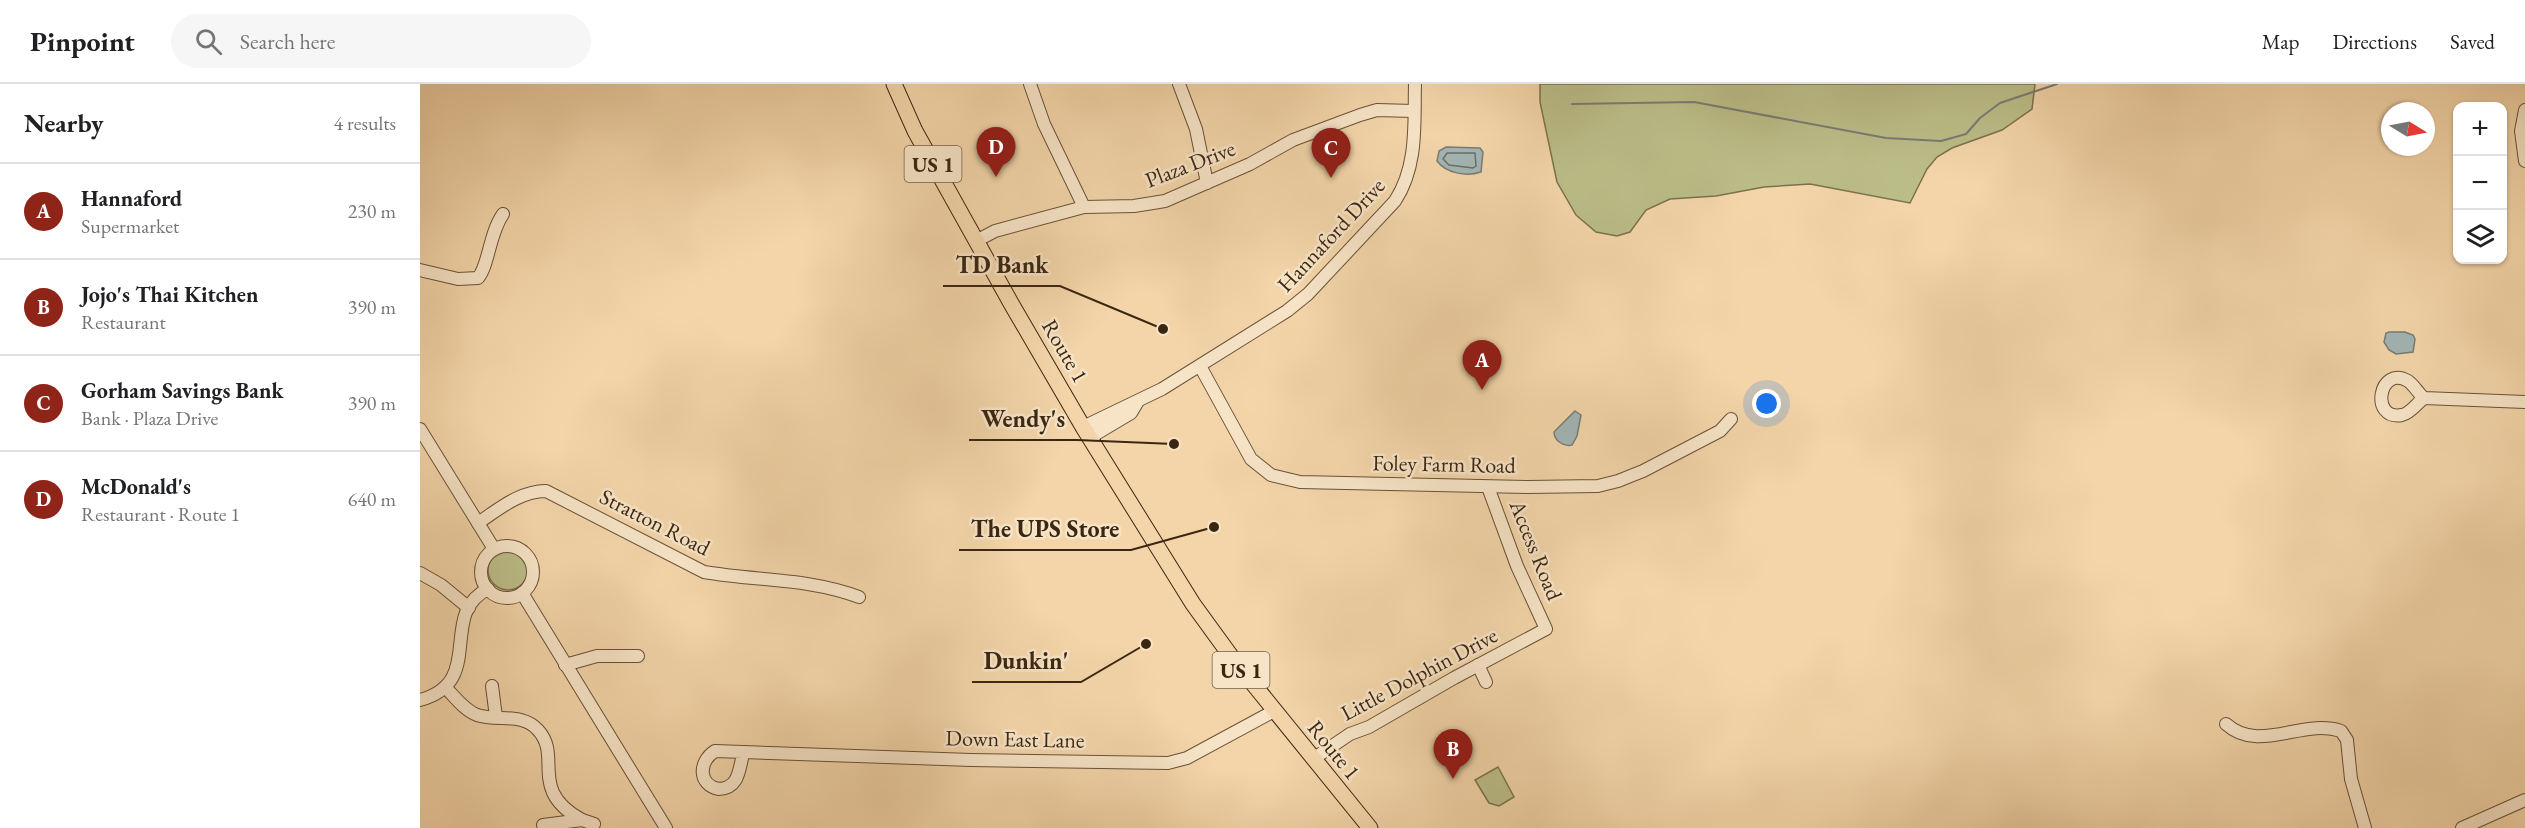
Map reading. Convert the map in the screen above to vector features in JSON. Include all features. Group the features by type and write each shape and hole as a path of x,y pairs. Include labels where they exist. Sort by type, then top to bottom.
{"main road":[{"name":"Route 1","path":"894,84 915,131 1086,433 1192,604 1274,711 1370,828"}],"street":[{"path":"1030,84 1044,124 1084,207"},
{"path":"1179,84 1196,129 1207,183"},
{"name":"Hannaford Drive","path":"1086,433 1127,404 1137,402 1200,366 1299,302 1395,201 1405,186 1410,168 1415,84"},
{"name":"Plaza Drive","path":"976,241 995,231 1084,207 1154,203 1173,198 1264,157 1293,140 1360,115 1377,110 1414,111"},
{"path":"2525,111 2521,131 2525,162"},
{"path":"420,270 458,279 478,278 482,272 494,229 503,214"},
{"name":"Foley Farm Road","path":"1200,366 1246,453 1259,467 1271,475 1310,483 1588,487 1613,483 1643,471 1720,431 1731,418"},
{"path":"2424,398 2525,402"},
{"path":"420,429 494,549"},
{"name":"Access Road","path":"1488,486 1517,566 1546,629"},
{"name":"Stratton Road","path":"478,523 519,497 546,491 704,572 816,584 859,597"},
{"path":"511,546 526,554 533,570 532,579 522,593 507,598 500,597 488,589 482,579 481,570 488,554 494,549 511,546"},
{"path":"420,573 441,585 469,608"},
{"path":"420,700 433,696 446,688 454,676 458,663 462,628 469,608 477,597 488,589"},
{"path":"522,593 666,828"},
{"name":"Little Dolphin Drive","path":"1313,759 1350,734 1369,727 1546,629"},
{"path":"565,666 597,656 638,656"},
{"path":"1478,665 1486,682"},
{"path":"492,686 496,717"},
{"path":"446,688 468,710 476,714 526,721 540,732 546,743 552,792 562,805 588,822 543,825"},
{"name":"Down East Lane","path":"743,754 1168,763 1187,758 1274,711"},
{"path":"2226,724 2237,732 2253,737 2314,729 2341,731 2347,740 2350,779 2365,828"},
{"path":"2462,828 2525,800"}],"green space":[{"path":"1540,84 2035,84 2032,109 2002,130 1952,148 1937,157 1927,169 1910,203 1810,184 1764,187 1716,196 1670,199 1646,210 1630,232 1617,236 1596,232 1576,215 1557,182 1540,102"},
{"path":"508,550 516,551 522,556 527,562 527,578 522,584 516,589 508,590 500,589 494,584 489,578 488,570 489,562 494,556 500,551"},
{"path":"1498,767 1514,797 1499,806 1489,803 1475,780"}],"water":[{"path":"1446,147 1480,148 1483,152 1481,172 1463,174 1441,165 1437,161 1439,151"},
{"path":"2405,332 2413,335 2415,339 2413,352 2396,354 2389,350 2384,342 2386,333"},
{"path":"1575,411 1581,415 1577,436 1572,445 1562,444 1557,440 1554,432"}],"waterway":[{"path":"1572,104 1694,102 1886,138 1941,141 1966,134 1980,118 2000,103 2057,84"}],"place":[{"name":"McDonald's","path":"996,177"},
{"name":"Gorham Savings Bank","path":"1331,178"},
{"name":"TD Bank","path":"1163,329"},
{"name":"Hannaford","path":"1482,390"},
{"name":"Wendy's","path":"1174,444"},
{"name":"The UPS Store","path":"1214,527"},
{"name":"Dunkin'","path":"1146,644"},
{"name":"Jojo's Thai Kitchen","path":"1453,779"}]}
